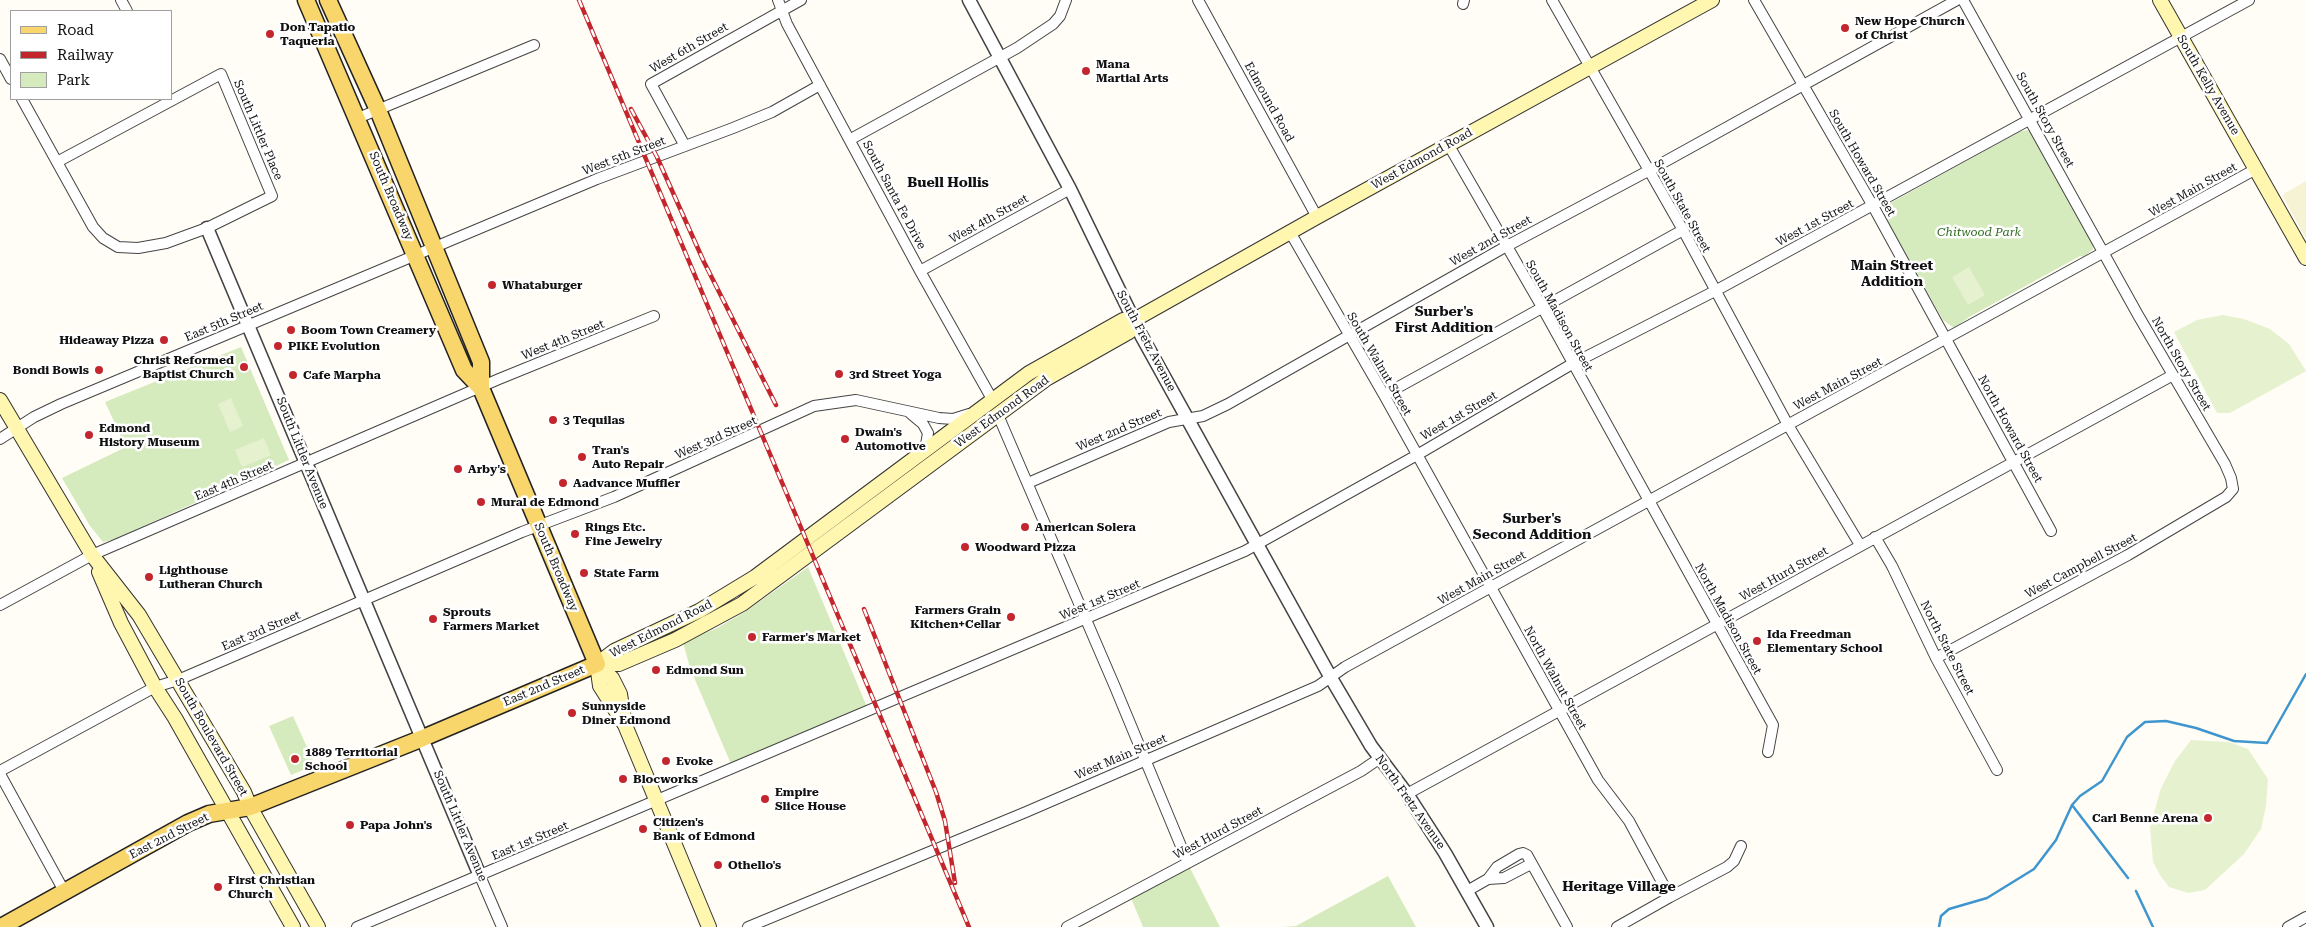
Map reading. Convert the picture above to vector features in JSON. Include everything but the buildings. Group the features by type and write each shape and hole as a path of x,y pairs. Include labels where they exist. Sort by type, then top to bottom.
{"main road":[{"name":"South Broadway","path":"306,0 464,370 482,388"},
{"name":"South Broadway","path":"328,0 378,110 481,362 482,388 597,664 600,686 625,725 709,927"},
{"name":"West Edmond Road","path":"597,664 614,650 699,610 755,577 1029,373 1123,320 1134,320 1448,144 1591,68 1712,0"},
{"name":"South Kelly Avenue","path":"2160,0 2306,258"},
{"name":"West Edmond Road","path":"597,664 620,664 675,640 742,604 1046,379 1129,332 1134,320"},
{"name":"South Boulevard Street","path":"0,400 92,555 139,614 244,792 250,807 318,927"},
{"name":"South Boulevard Street","path":"92,555 121,623 155,687 293,927"},
{"name":"East 2nd Street","path":"1,927 188,823 209,814 250,807 423,738 597,664"}],"street":[{"name":"South Santa Fe Drive","path":"778,0 820,85 851,139 920,271 992,399"},
{"name":"West 6th Street","path":"685,146 651,84 801,0"},
{"name":"South Fretz Avenue","path":"969,0 1070,190 1134,320 1331,678"},
{"path":"851,139 999,57 1053,24 1060,16 1066,0"},
{"name":"Edmound Road","path":"1198,0 1317,217"},
{"name":"South State Street","path":"1552,0 1682,230 1788,425"},
{"name":"South Howard Street","path":"1754,0 1873,206 1946,340"},
{"name":"West 2nd Street","path":"1028,483 1169,422 1203,416 1228,404 1505,246 1648,171 1957,0"},
{"name":"South Story Street","path":"1963,0 2105,252"},
{"name":"West 1st Street","path":"657,801 1244,552 1417,455 1572,364 1873,206 2249,0"},
{"path":"358,118 534,45"},
{"path":"0,59 10,77"},
{"name":"South Littler Place","path":"173,96 220,74 272,196 207,228"},
{"name":"West 5th Street","path":"434,247 597,179 772,112 820,85"},
{"path":"23,100 93,227 103,238 118,246 138,248 166,244 207,228"},
{"path":"57,162 166,100"},
{"name":"South Madison Street","path":"1448,144 1505,246 1542,307 1649,501"},
{"name":"West Main Street","path":"748,927 1318,686 1345,667 2256,169"},
{"name":"West 4th Street","path":"920,271 1070,190"},
{"name":"South Littler Avenue","path":"207,228 502,927"},
{"path":"1384,395 1682,230"},
{"name":"South Walnut Street","path":"1290,232 1491,587"},
{"name":"East 5th Street","path":"0,439 34,416 61,404 434,247"},
{"name":"North Story Street","path":"2105,252 2225,464 2232,478 2233,489"},
{"name":"West 4th Street","path":"482,388 654,316"},
{"name":"North Howard Street","path":"1946,340 2014,461 2051,532"},
{"name":"West Hurd Street","path":"1407,794 2173,375"},
{"name":"East 4th Street","path":"0,605 92,555 482,388"},
{"name":"West 3rd Street","path":"539,527 622,494 814,406 856,400 939,418 953,418 978,411"},
{"path":"908,412 918,418 928,433 925,450"},
{"path":"998,415 1146,760 1188,863"},
{"path":"1788,425 1860,545"},
{"name":"West Campbell Street","path":"1936,658 2128,555 2226,497 2233,489"},
{"name":"North Madison Street","path":"1649,501 1772,725 1768,752"},
{"name":"East 3rd Street","path":"0,772 155,687 178,680 539,527"},
{"name":"North State Street","path":"1875,537 1892,566 1936,658 1997,770"},
{"name":"North Walnut Street","path":"1491,587 1598,780 1629,821 1670,897"},
{"name":"North Fretz Avenue","path":"1331,678 1365,738 1407,794 1487,927"},
{"name":"West Hurd Street","path":"1067,927 1361,771 1380,758"},
{"path":"0,772 64,891"},
{"name":"East 1st Street","path":"357,927 657,801"},
{"path":"1617,927 1727,867 1734,861 1741,846"},
{"path":"1467,891 1488,879 1497,867 1518,854 1526,855 1567,927"},
{"path":"1488,879 1504,878 1531,864"},
{"path":"2288,927 2306,918"}],"shaded area":[{"path":"2306,181 2306,239 2282,195"}],"green space":[{"name":"Chitwood Park","path":"2027,130 2031,132 2093,243 2093,249 2084,257 2080,256 1969,317 1954,328 1943,320 1885,217 1885,206 2019,132"},
{"path":"1969,267 1985,295 1968,305 1952,277"},
{"path":"2223,315 2244,319 2270,329 2289,344 2306,371 2230,413 2217,413 2174,332 2197,320"},
{"path":"241,347 289,460 115,539 103,542 90,526 62,478 126,447 105,402"},
{"path":"231,398 243,426 230,432 218,404"},
{"path":"264,438 271,455 242,467 235,450"},
{"path":"808,567 867,707 731,764 690,668 683,642 717,628 745,612"},
{"path":"293,716 315,765 291,775 269,726"},
{"name":"Carl Benne Arena","path":"2191,740 2229,742 2248,749 2268,779 2266,806 2261,829 2244,854 2205,890 2188,893 2169,887 2160,875 2153,862 2150,827 2161,788 2175,761"},
{"path":"1189,866 1220,927 1143,927 1131,898"},
{"path":"1388,876 1416,927 1283,927 1296,926"}],"waterway":[{"path":"1939,927 1941,916 1949,909 1987,898 2034,869 2056,840 2072,805 2080,796 2102,781 2127,737 2145,722 2166,721 2196,728 2234,741 2267,743 2306,674"},
{"path":"2072,805 2128,878"},
{"path":"2136,891 2153,927"}],"railway":[{"path":"579,0 969,927"},
{"path":"631,109 657,157 704,262 776,405"},
{"path":"864,609 936,792 945,821 955,883"}],"place":[{"name":"New Hope Church of Christ","path":"1845,28"},
{"name":"Don Tapatio Taqueria","path":"270,34"},
{"name":"Mana Martial Arts","path":"1086,71"},
{"name":"Whataburger","path":"492,285"},
{"name":"Boom Town Creamery","path":"291,330"},
{"name":"Hideaway Pizza","path":"164,340"},
{"name":"PIKE Evolution","path":"278,346"},
{"name":"Christ Reformed Baptist Church","path":"244,367"},
{"name":"Bondi Bowls","path":"99,370"},
{"name":"3rd Street Yoga","path":"839,374"},
{"name":"Cafe Marpha","path":"293,375"},
{"name":"3 Tequilas","path":"553,420"},
{"name":"Edmond History Museum","path":"89,435"},
{"name":"Dwain's Automotive","path":"845,439"},
{"name":"Tran's Auto Repair","path":"582,457"},
{"name":"Arby's","path":"458,469"},
{"name":"Aadvance Muffler","path":"563,483"},
{"name":"Mural de Edmond","path":"481,502"},
{"name":"American Solera","path":"1025,527"},
{"name":"Rings Etc. Fine Jewelry","path":"575,534"},
{"name":"Woodward Pizza","path":"965,547"},
{"name":"State Farm","path":"584,573"},
{"name":"Lighthouse Lutheran Church","path":"149,577"},
{"name":"Farmers Grain Kitchen+Cellar","path":"1011,617"},
{"name":"Sprouts Farmers Market","path":"433,619"},
{"name":"Farmer's Market","path":"752,637"},
{"name":"Ida Freedman Elementary School","path":"1757,641"},
{"name":"Edmond Sun","path":"656,670"},
{"name":"Sunnyside Diner Edmond","path":"572,713"},
{"name":"1889 Territorial School","path":"295,759"},
{"name":"Evoke","path":"666,761"},
{"name":"Blocworks","path":"623,779"},
{"name":"Empire Slice House","path":"765,799"},
{"name":"Carl Benne Arena","path":"2208,818"},
{"name":"Papa John's","path":"350,825"},
{"name":"Citizen's Bank of Edmond","path":"643,829"},
{"name":"Othello's","path":"718,865"},
{"name":"First Christian Church","path":"218,887"}],"district":[{"name":"Buell Hollis","path":"948,183"},
{"name":"Main Street Addition","path":"1892,274"},
{"name":"Surber's First Addition","path":"1444,320"},
{"name":"Surber's Second Addition","path":"1532,528"},
{"name":"Heritage Village","path":"1619,887"}]}
